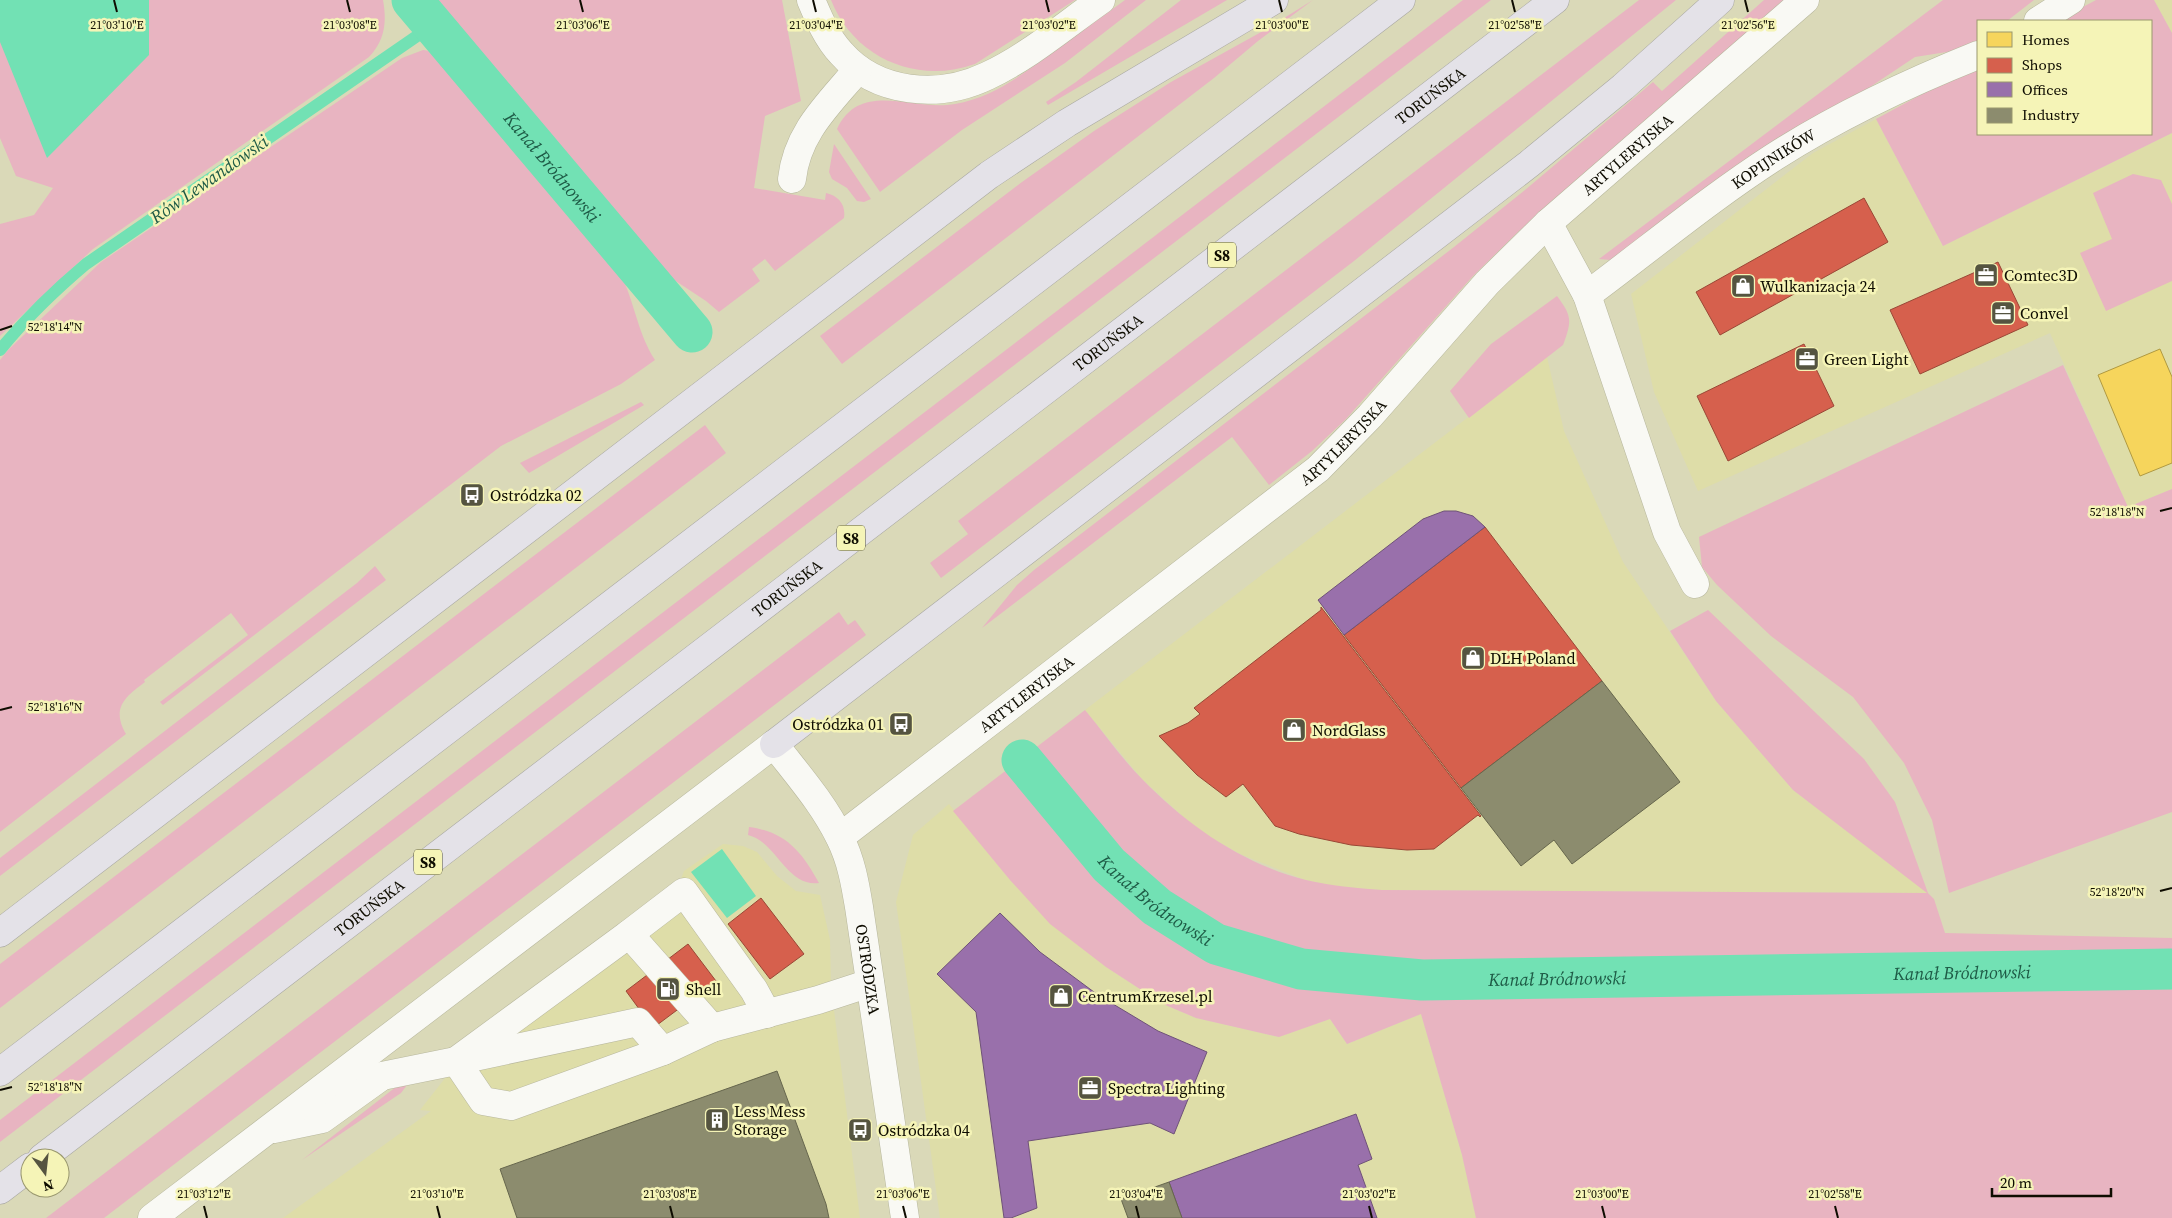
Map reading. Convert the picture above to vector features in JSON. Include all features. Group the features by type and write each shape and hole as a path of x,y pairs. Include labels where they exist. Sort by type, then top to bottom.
{"highway":[{"path":"0,933 989,176 1108,98 1274,0"},
{"path":"0,1072 1400,0"},
{"name":"TORUŃSKA","path":"55,1148 1555,0"},
{"path":"774,744 1529,164 1623,87 1720,0"},
{"path":"0,1190 20,1175"}],"street":[{"path":"811,0 832,42 858,69 882,82 916,90 950,88 987,76 1019,58 1101,0"},
{"name":"ARTYLERYJSKA","path":"840,838 1331,457 1370,416 1487,283 1548,224 1805,0"},
{"path":"2040,20 2071,0"},
{"name":"KOPIJNIKÓW","path":"1587,295 1774,157 1847,115 1916,80 1977,55"},
{"path":"792,179 795,160 804,135 858,69"},
{"path":"1548,224 1587,295 1667,532 1695,584"},
{"path":"152,1218 774,744"},
{"name":"OSTRÓDZKA","path":"774,744 818,800 840,838 854,876 905,1218"},
{"path":"456,1061 684,892 754,990 767,1014"},
{"path":"629,934 712,1028"},
{"path":"456,1061 483,1101 511,1106 663,1051 712,1028 818,1000 870,983"},
{"path":"266,1131 322,1118 382,1076 638,1022 663,1051"}],"shaded area":[{"path":"0,0 383,0 385,23 382,37 369,57 93,249 0,336 0,224 34,215 53,188 16,176 0,138"},
{"path":"0,0 149,0 149,55 47,158 0,42"},
{"path":"429,0 782,0 801,101 765,116 754,188 825,200 826,193 831,194 843,205 844,218 775,271 765,259 752,269 760,281 719,312 706,301 656,268 633,247"},
{"path":"831,0 1075,0 975,64 953,70 931,71 910,68 890,62 871,51 855,37 841,20"},
{"path":"1125,0 1146,0 1065,63 962,130 880,192 837,129 847,114 860,105 874,101 939,105 955,104 983,96 1008,84"},
{"path":"1181,0 1227,0 1048,105 1046,102 1076,82"},
{"path":"1313,0 842,364 820,336 1022,182 1094,131 1171,82 1263,31"},
{"path":"1463,0 1491,0 0,1142 0,1120"},
{"path":"1639,0 1676,0 1354,261 941,578 930,563 968,534 958,521"},
{"path":"1764,0 1792,0 1620,150 1519,231 1472,277 1346,419 1312,451 1269,485 1232,437 982,628 1017,585 1034,570 1454,247 1653,82 1662,91"},
{"path":"1943,0 2034,0 2008,20 1977,20 1977,41 1953,51 1915,57 1611,260 1599,259"},
{"path":"2096,0 2154,0 2172,33 2172,133 1943,246 1876,119 1977,65 1977,135 2152,135 2152,20 2059,20"},
{"path":"2154,0 2172,0 2172,33"},
{"path":"423,50 442,53 451,58 616,266 627,289 643,337 655,360 621,384 501,446 163,705 160,702 248,635 231,613 144,680 145,682 126,698 120,710 120,717 126,734 0,832 0,360 8,350 101,262 402,58"},
{"path":"1876,119 1943,246 2172,133 2172,489 2128,507 2050,333 1698,491 1654,392 1631,294 1813,153"},
{"path":"834,144 871,199 864,202 857,201 847,188 832,179 829,172"},
{"path":"2133,174 2161,180 2172,204 2172,281 2106,311 2080,253 2112,239 2093,193"},
{"path":"1557,296 1566,309 1569,319 1563,345 1469,418 1450,391 1491,344"},
{"path":"1547,357 1564,431 1623,562 1716,701 1793,790 1928,893 1382,890 1338,887 1305,880 1240,854 1190,823 1142,779 1085,710"},
{"path":"2063,365 2128,507 2172,489 2172,812 1949,893 1932,820 1904,763 1853,697 1771,636 1717,585 1702,567 1699,537"},
{"path":"641,402 644,405 529,473 520,463"},
{"path":"705,425 726,453 0,1008 0,964"},
{"path":"375,566 386,580 0,876 0,858 357,583"},
{"path":"1708,610 1864,759 1895,802 1928,893 1934,899 1945,933 2172,938 2172,1218 1476,1218 1462,1155 1421,1014 1347,1044 1330,1019 1279,1037 1196,1018 1163,1004 1106,967 1050,924 1010,880 953,811 1085,710 1135,772 1160,797 1198,828 1260,864 1315,882 1382,890 1927,893 1793,790 1716,701 1670,631"},
{"path":"839,612 848,625 855,620 866,635 104,1218 46,1218"},
{"path":"949,804 1010,880 1106,967 1163,1004 1196,1018 1278,1037 1330,1019 1347,1044 1421,1014 1462,1155 1476,1218 940,1218 896,902 913,835"},
{"path":"749,827 773,834 791,845 806,862 819,883 808,882 798,878 767,846 758,839 748,835"},
{"path":"723,844 743,846 757,852 777,876 796,891 820,895 830,940 831,986 860,1218 283,1218 431,1111 420,1110 446,1077 680,882 684,871"},
{"path":"722,849 756,896 727,918 691,872"},
{"path":"413,1077 401,1093 302,1160 401,1083"}],"building: Homes":[{"path":"2160,349 2172,377 2172,463 2140,476 2098,375"}],"building: Shops":[{"path":"1864,198 1888,242 1720,335 1696,292"},
{"path":"1998,262 2028,325 1920,374 1890,310"},
{"path":"1804,344 1834,406 1728,461 1697,396"},
{"name":"DLH Poland","path":"1485,527 1602,681 1461,788 1344,635"},
{"name":"NordGlass","path":"1321,607 1481,816 1478,815 1434,849 1407,850 1351,845 1299,834 1275,826 1243,784 1226,797 1197,775 1159,736 1188,723 1200,714 1194,708 1321,610"},
{"path":"761,898 804,954 770,979 728,924"},
{"path":"688,944 716,981 653,1028 626,991"}],"building: Offices":[{"path":"1444,511 1456,511 1473,516 1485,527 1344,635 1318,600 1423,519"},
{"name":"Spectra Lighting","path":"1000,913 1040,952 1098,995 1158,1031 1207,1052 1174,1134 1150,1123 1028,1141 1037,1208 1011,1218 1004,1218 976,1012 937,974"},
{"path":"1356,1114 1372,1159 1358,1165 1377,1218 1182,1218 1169,1182"}],"building: Industry":[{"path":"1602,681 1680,782 1572,864 1554,840 1521,866 1461,788"},
{"name":"Less Mess Storage","path":"777,1071 826,1204 829,1218 517,1218 500,1169"},
{"path":"1169,1182 1182,1218 1128,1218 1121,1199"}],"waterway":[{"name":"Kanał Bródnowski","path":"412,0 692,332"},
{"name":"Rów Lewandowski","path":"0,350 41,305 86,264 433,25"},
{"name":"Kanał Bródnowski","path":"1022,760 1109,865 1157,907 1216,944 1301,969 1422,980 2172,969"}],"place":[{"name":"Comtec3D","path":"1986,275"},
{"name":"Wulkanizacja 24","path":"1743,286"},
{"name":"Convel","path":"2003,313"},
{"name":"Green Light","path":"1807,359"},
{"name":"Ostródzka 02","path":"472,495"},
{"name":"DLH Poland","path":"1473,658"},
{"name":"Ostródzka 01","path":"901,724"},
{"name":"NordGlass","path":"1294,730"},
{"name":"Shell","path":"668,989"},
{"name":"CentrumKrzesel.pl","path":"1061,996"},
{"name":"Spectra Lighting","path":"1090,1088"},
{"name":"Less Mess Storage","path":"717,1120"},
{"name":"Ostródzka 04","path":"860,1130"}]}
